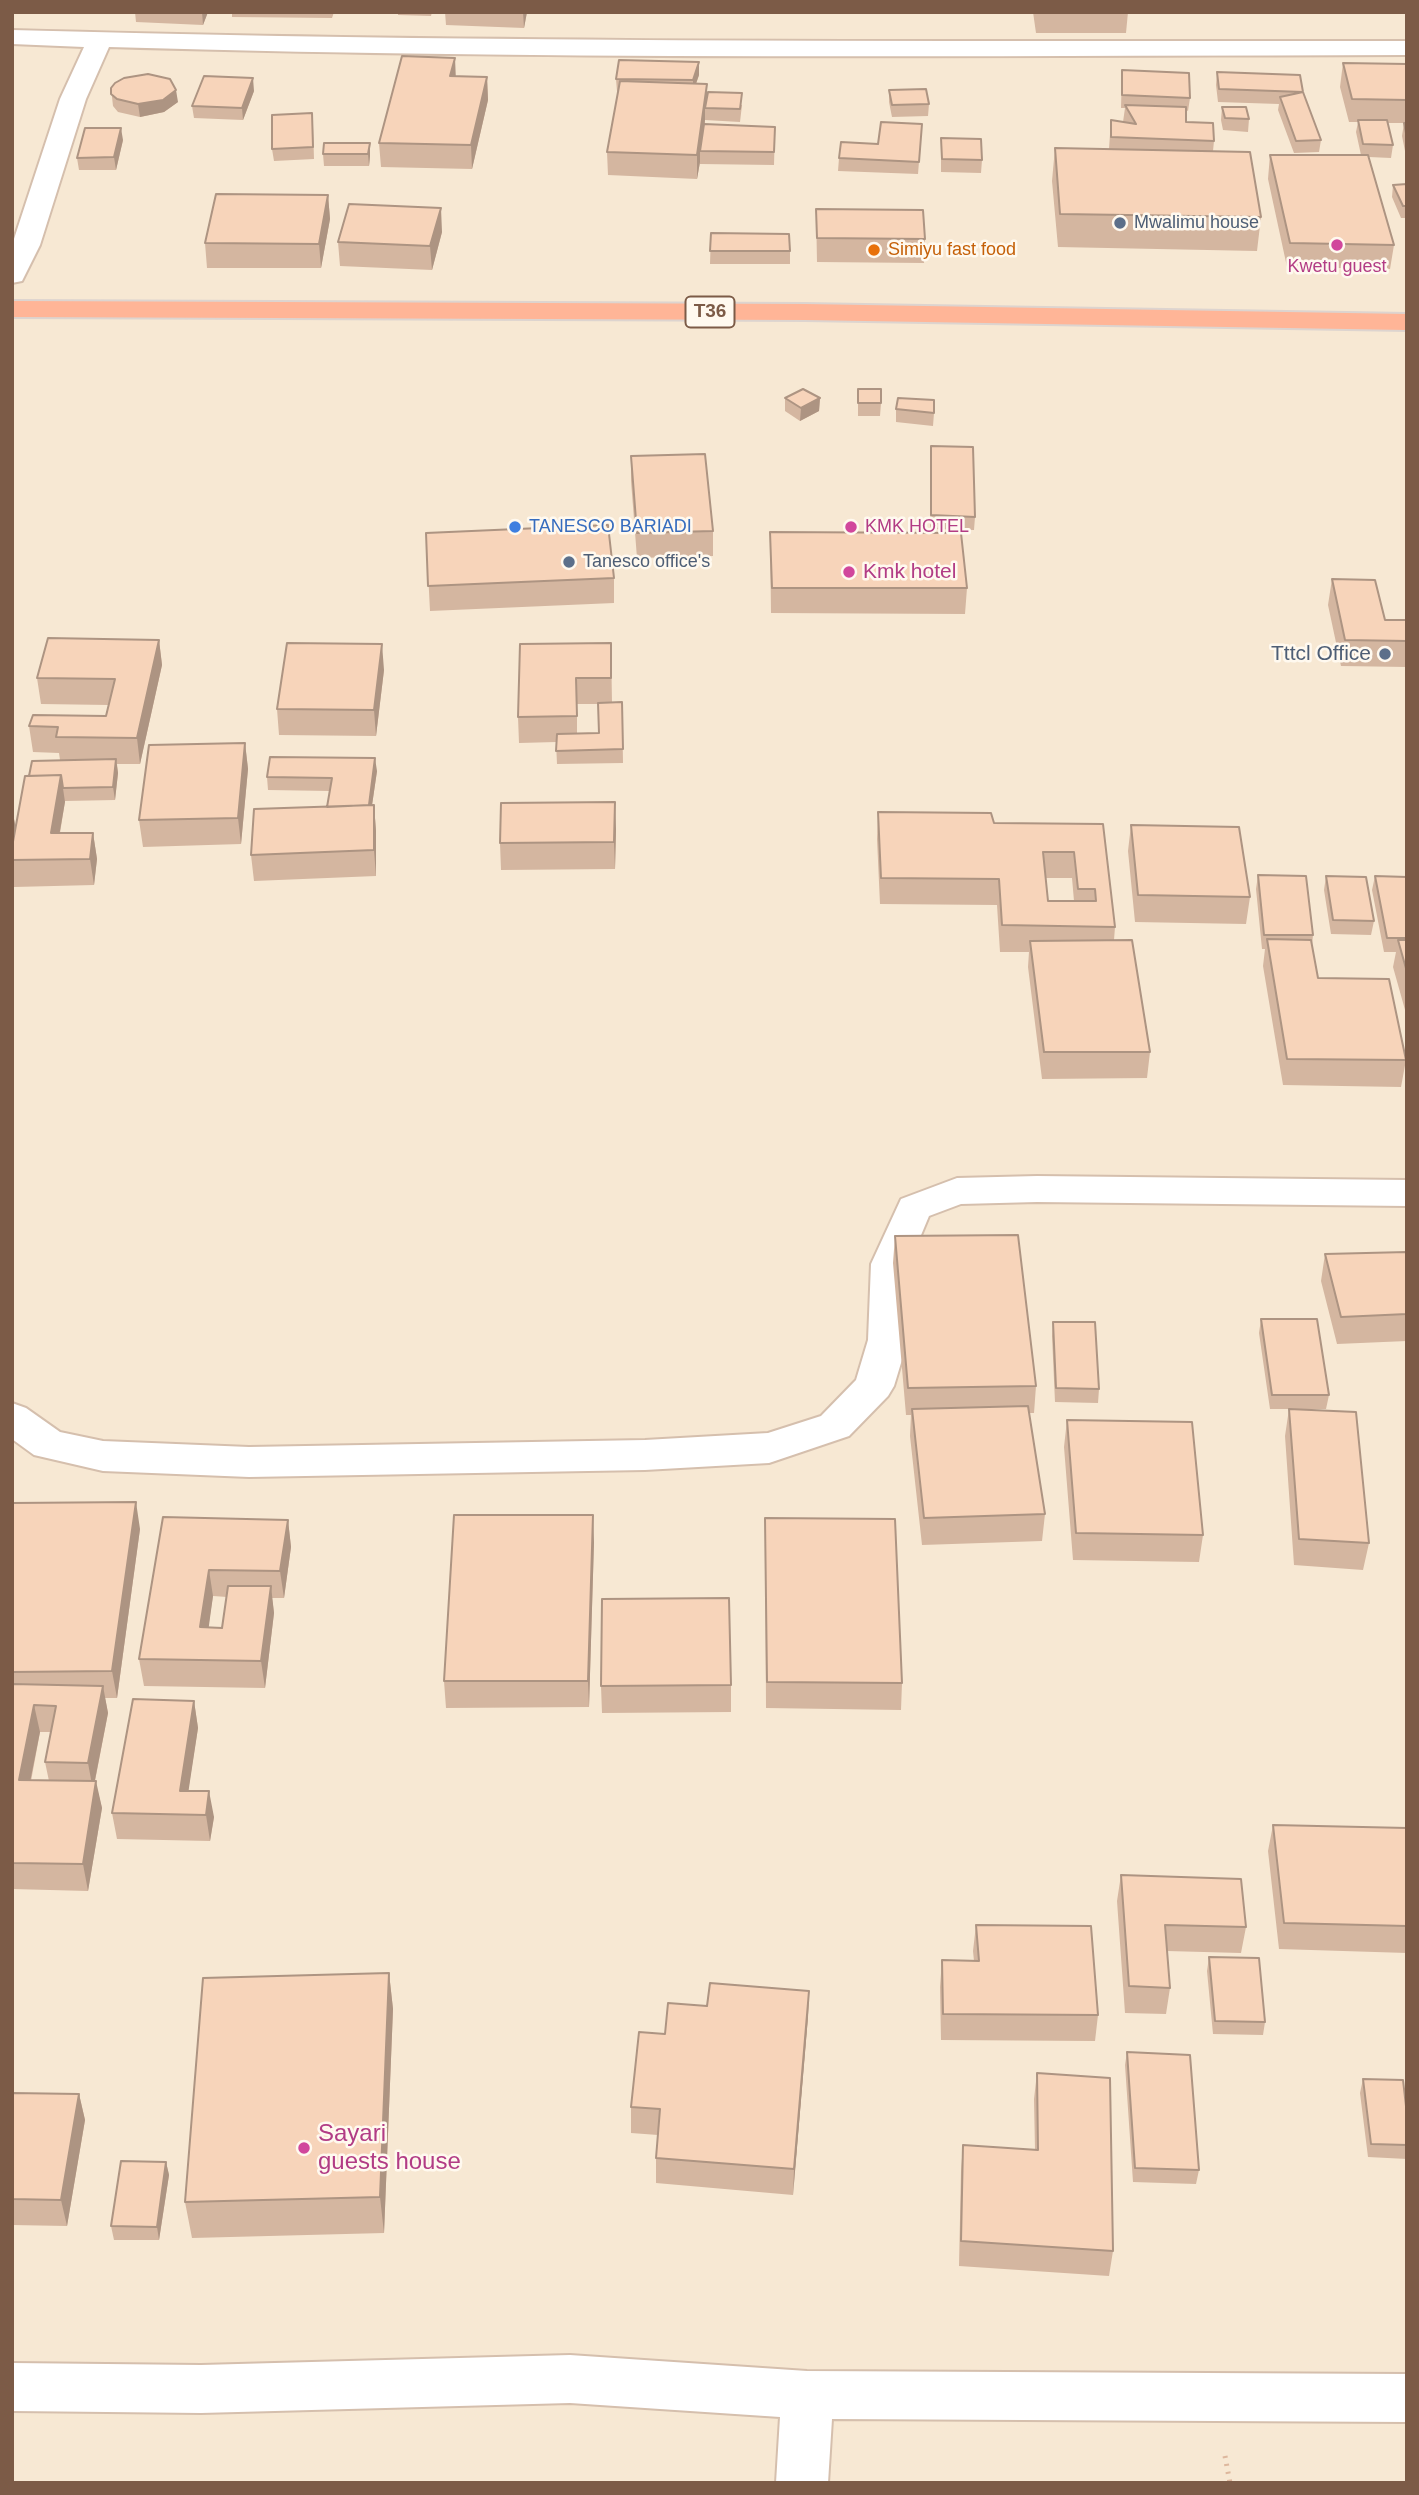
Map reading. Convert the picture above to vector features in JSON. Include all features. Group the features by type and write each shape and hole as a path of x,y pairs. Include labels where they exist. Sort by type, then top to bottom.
{"highway":[{"name":"T36","path":"12,309 805,312 1407,322"}],"street":[{"path":"73,38 82,12"},
{"path":"12,37 283,45 680,49 1407,48"},
{"path":"12,275 26,245 73,99 100,39"},
{"path":"12,1418 48,1444 116,1457 249,1462 393,1461 645,1455 769,1448 835,1426 874,1386 888,1340 890,1264 914,1208 924,1204 957,1191 1037,1189 1407,1193"},
{"path":"12,2388 201,2389 570,2379 807,2395 1407,2398"},
{"path":"802,2483 807,2395"}],"shaded area":[{"path":"12,12 1407,12 1407,2483 12,2483"}],"building":[{"path":"402,56 455,58 450,76 487,77 471,145 379,143"},
{"path":"619,60 699,62 693,80 616,79"},
{"path":"1343,63 1407,64 1407,100 1352,99"},
{"path":"1122,70 1189,73 1190,98 1122,95"},
{"path":"1217,72 1300,75 1303,92 1219,89"},
{"path":"148,74 170,79 176,90 163,100 138,104 117,99 111,94 115,83 124,78"},
{"path":"204,76 253,78 242,108 192,106"},
{"path":"620,81 707,84 697,155 607,152"},
{"path":"926,89 929,104 892,105 889,90"},
{"path":"708,92 742,93 740,109 705,108"},
{"path":"1303,92 1321,140 1296,141 1280,97"},
{"path":"1125,105 1186,107 1186,122 1213,123 1214,141 1111,137 1111,120 1136,124"},
{"path":"1222,107 1246,107 1249,119 1225,118"},
{"path":"312,113 313,147 272,149 272,115"},
{"path":"1358,120 1387,120 1393,145 1363,144"},
{"path":"881,122 922,124 919,162 839,158 841,142 878,144"},
{"path":"704,124 775,127 774,152 700,151"},
{"path":"85,128 121,128 114,157 77,158"},
{"path":"941,138 981,139 982,160 942,159"},
{"path":"324,143 370,143 368,154 323,154"},
{"path":"1055,148 1250,152 1261,217 1060,214"},
{"path":"1270,155 1368,155 1394,245 1290,243"},
{"path":"1407,184 1407,206 1403,206 1393,185"},
{"path":"216,194 328,195 319,244 205,243"},
{"path":"349,204 441,208 430,246 338,242"},
{"path":"816,209 923,210 925,239 817,238"},
{"path":"711,233 789,234 790,251 710,251"},
{"path":"803,389 820,398 801,408 785,398"},
{"path":"858,389 881,389 881,403 858,403"},
{"path":"898,398 934,400 934,413 896,409"},
{"path":"931,446 973,447 975,517 931,515"},
{"path":"705,454 713,531 637,533 631,456"},
{"path":"608,525 614,578 428,586 426,533"},
{"path":"770,532 961,533 967,588 772,588"},
{"path":"1332,579 1375,580 1385,620 1407,620 1407,641 1345,640"},
{"path":"48,638 159,640 137,738 56,737 58,727 29,726 33,715 106,716 115,679 37,678"},
{"path":"287,643 382,644 374,710 277,709"},
{"path":"611,643 611,678 576,678 577,716 518,717 520,644"},
{"path":"622,702 623,749 556,751 557,734 599,733 598,703"},
{"path":"245,743 238,818 139,820 149,745"},
{"path":"270,757 375,758 369,805 327,807 332,778 267,777"},
{"path":"116,759 113,787 63,788 61,775 29,776 32,761"},
{"path":"61,775 51,833 93,833 90,859 12,860 25,776"},
{"path":"615,802 614,842 500,843 501,803"},
{"path":"374,805 374,850 251,855 254,809"},
{"path":"878,812 991,813 994,823 1103,824 1115,927 1002,925 999,879 881,878","holes":["1043,852 1074,852 1078,889 1095,889 1096,901 1048,901"]},
{"path":"1131,825 1239,827 1250,897 1138,895"},
{"path":"1258,875 1306,876 1313,935 1264,935"},
{"path":"1326,876 1366,877 1374,921 1333,920"},
{"path":"1375,876 1407,877 1407,938 1387,938"},
{"path":"1267,939 1311,940 1318,978 1389,979 1406,1060 1287,1059"},
{"path":"1132,940 1150,1052 1044,1052 1030,941"},
{"path":"1398,940 1407,940 1407,972"},
{"path":"1018,1235 1036,1386 908,1388 895,1236"},
{"path":"1407,1252 1407,1314 1341,1317 1325,1254"},
{"path":"1261,1319 1317,1319 1329,1395 1272,1395"},
{"path":"1053,1322 1095,1322 1099,1389 1056,1388"},
{"path":"1028,1406 1045,1514 924,1518 912,1409"},
{"path":"1289,1409 1356,1412 1369,1543 1299,1539"},
{"path":"1067,1420 1192,1422 1203,1535 1076,1533"},
{"path":"136,1502 112,1671 12,1672 12,1503"},
{"path":"454,1515 593,1515 588,1681 444,1681"},
{"path":"163,1517 288,1520 280,1571 209,1570 200,1627 222,1628 228,1586 271,1586 261,1661 139,1659"},
{"path":"765,1518 895,1519 902,1683 767,1682"},
{"path":"729,1598 731,1685 601,1686 602,1599"},
{"path":"12,1684 103,1686 88,1763 45,1762 56,1706 34,1705 19,1780 96,1781 83,1864 12,1863"},
{"path":"133,1699 194,1701 180,1791 209,1791 206,1815 112,1813"},
{"path":"1273,1825 1407,1828 1407,1926 1284,1923"},
{"path":"1121,1875 1241,1879 1246,1927 1165,1925 1170,1988 1129,1986"},
{"path":"976,1925 1091,1926 1098,2015 943,2014 942,1960 979,1961"},
{"path":"1209,1957 1259,1958 1265,2022 1215,2021"},
{"path":"389,1973 380,2197 185,2202 203,1978"},
{"path":"710,1983 809,1991 794,2169 656,2158 660,2109 631,2107 639,2032 665,2034 668,2003 707,2006"},
{"path":"1127,2052 1190,2055 1199,2170 1135,2168"},
{"path":"1037,2073 1110,2078 1113,2251 961,2241 963,2145 1038,2150"},
{"path":"1363,2079 1403,2080 1407,2145 1371,2144"},
{"path":"12,2093 79,2094 61,2200 12,2199"},
{"path":"121,2161 166,2162 157,2227 111,2226"}],"place":[{"name":"Mwalimu house","path":"1120,223"},
{"name":"Kwetu guest","path":"1337,245"},
{"name":"Simiyu fast food","path":"874,250"},
{"name":"TANESCO BARIADI","path":"515,527"},
{"name":"KMK HOTEL","path":"851,527"},
{"name":"Tanesco office's","path":"569,562"},
{"name":"Kmk hotel","path":"849,572"},
{"name":"Tttcl Office","path":"1385,654"},
{"name":"Sayari guests house","path":"304,2148"}]}
